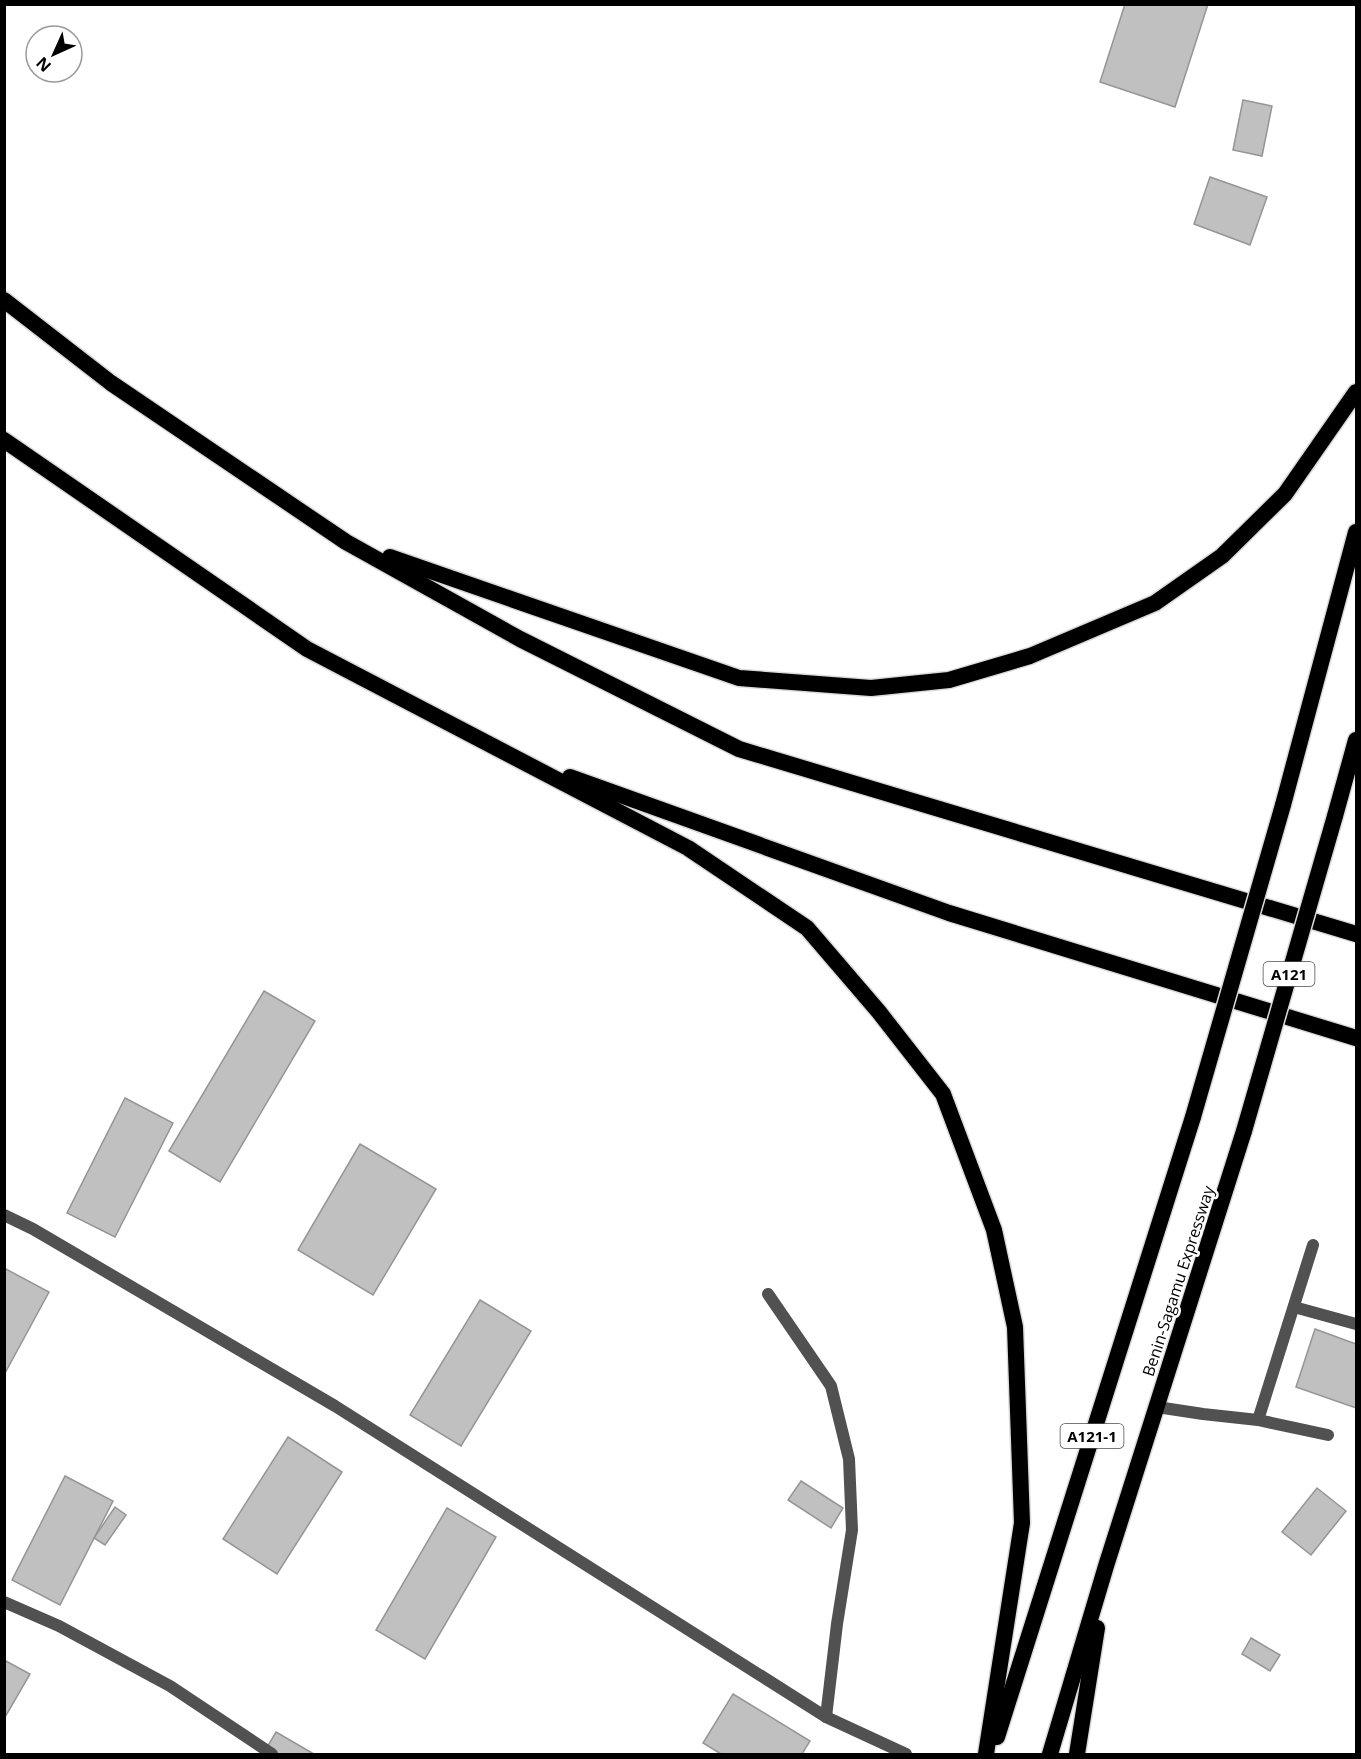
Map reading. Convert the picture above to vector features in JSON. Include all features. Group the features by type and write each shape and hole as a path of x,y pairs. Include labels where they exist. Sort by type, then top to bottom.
{"highway":[{"path":"4,300 111,383 346,542 520,639 739,749 1356,933"},
{"path":"346,542 739,678 871,688 949,680 1030,656 1155,603 1222,556 1285,494 1356,392"},
{"path":"4,440 307,649 688,848 807,928 879,1012 943,1094 994,1230 1015,1327 1022,1523 986,1755"},
{"name":"A121-1","path":"991,1755 1193,1117 1283,805 1356,532"},
{"name":"Benin-Sagamu Expressway","path":"1050,1755 1106,1566 1244,1131 1356,740"},
{"path":"510,756 949,913 1356,1038"},
{"path":"1077,1755 1106,1566"}],"street":[{"path":"4,1215 335,1406 826,1717 906,1755"},
{"path":"1258,1420 1313,1245"},
{"path":"768,1294 831,1386 849,1459 852,1530 837,1624 826,1717"},
{"path":"1294,1306 1356,1324"},
{"path":"1157,1407 1258,1420 1328,1435"},
{"path":"4,1602 59,1626 170,1686 272,1755"}],"building":[{"path":"1125,4 1208,4 1175,107 1100,82"},
{"path":"1243,100 1272,106 1262,156 1233,150"},
{"path":"1210,177 1267,197 1250,245 1194,224"},
{"path":"264,991 315,1021 220,1182 169,1151"},
{"path":"125,1098 173,1123 115,1237 67,1213"},
{"path":"360,1144 436,1189 373,1295 298,1250"},
{"path":"4,1268 49,1292 4,1375"},
{"path":"480,1300 531,1331 461,1446 410,1415"},
{"path":"1315,1329 1356,1344 1356,1408 1296,1387"},
{"path":"288,1437 342,1472 277,1574 223,1539"},
{"path":"65,1476 113,1501 60,1605 12,1580"},
{"path":"801,1481 843,1508 831,1528 788,1500"},
{"path":"1317,1488 1346,1511 1311,1555 1282,1532"},
{"path":"115,1507 126,1515 105,1545 94,1538"},
{"path":"447,1508 496,1537 425,1659 376,1630"},
{"path":"1251,1638 1280,1655 1270,1671 1242,1654"},
{"path":"4,1660 30,1674 4,1719"},
{"path":"733,1694 810,1741 802,1754 721,1754 703,1743"},
{"path":"276,1732 314,1754 263,1754"}]}
